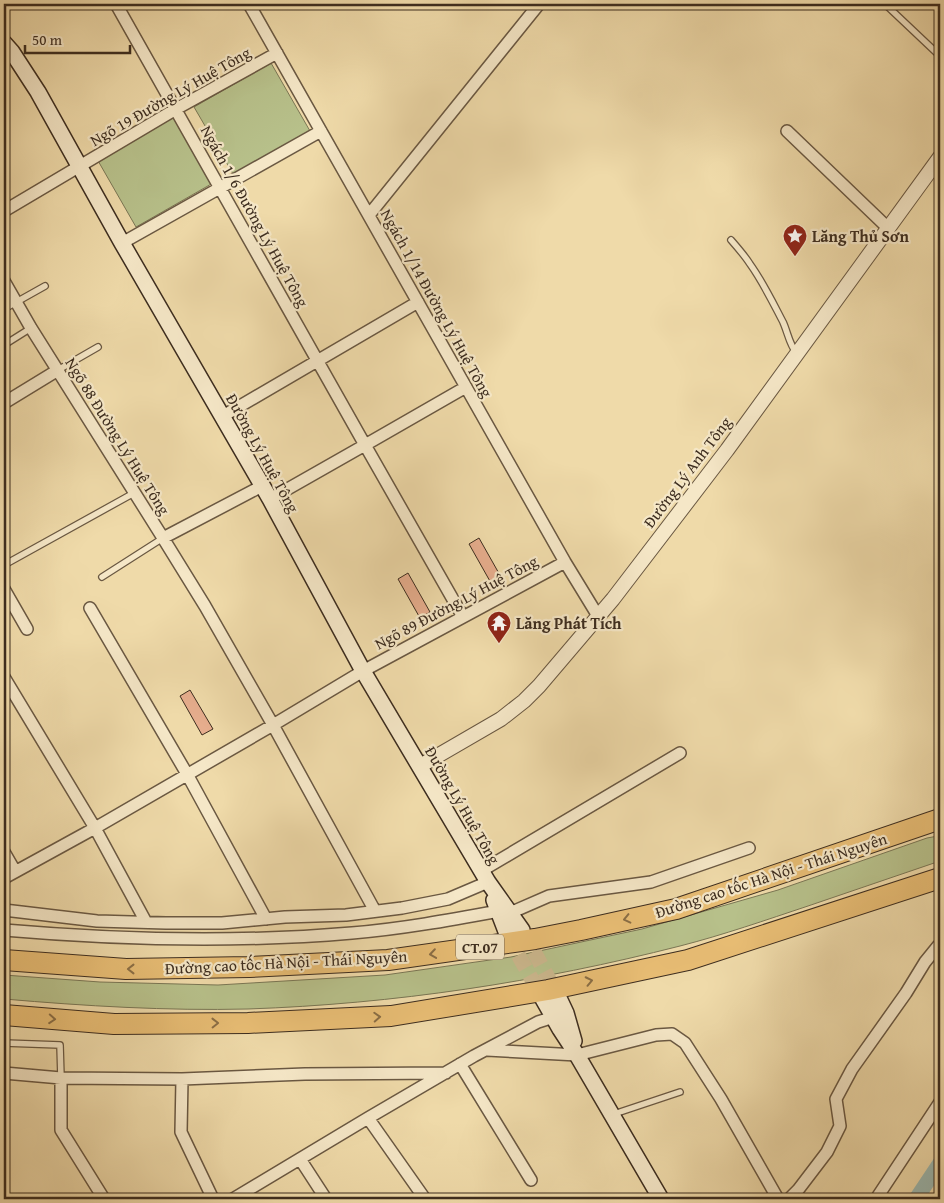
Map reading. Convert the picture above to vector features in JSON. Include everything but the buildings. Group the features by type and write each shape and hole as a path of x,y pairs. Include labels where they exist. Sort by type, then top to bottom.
{"highway":[{"name":"Đường cao tốc Hà Nội - Thái Nguyên","path":"4,960 126,969 259,966 388,960 525,940 676,909 940,819"},
{"path":"4,1015 114,1024 248,1023 391,1016 548,990 688,960 940,878"}],"main road":[{"name":"Đường Lý Huệ Tông","path":"4,43 38,92 122,243 270,499 363,671 485,876 504,912 522,930"},
{"name":"Đường Lý Huệ Tông","path":"504,912 507,934"},
{"path":"550,998 560,1015 577,1054 657,1198"}],"street":[{"name":"Ngách 1/6 Đường Lý Huệ Tông","path":"116,4 463,617"},
{"name":"Ngách 1/14 Đường Lý Huệ Tông","path":"249,4 564,562 598,616"},
{"path":"369,215 539,4"},
{"name":"Ngõ 19 Đường Lý Huệ Tông","path":"4,211 176,109 278,54"},
{"path":"122,243 321,131"},
{"path":"787,131 888,228"},
{"name":"Đường Lý Anh Tông","path":"420,766 500,719 519,705 539,686 613,599 727,450 940,156"},
{"name":"Ngõ 88 Đường Lý Huệ Tông","path":"4,281 31,328 163,538 262,486"},
{"path":"223,416 418,302"},
{"path":"4,403 58,370"},
{"path":"270,499 466,387"},
{"path":"163,538 206,606 375,911"},
{"name":"Ngõ 89 Đường Lý Huệ Tông","path":"4,878 95,828 363,671 564,562"},
{"path":"4,589 27,629"},
{"path":"90,608 187,774 266,918"},
{"path":"4,677 95,828 146,922"},
{"path":"4,910 97,921 222,923 266,918 346,915 402,908 448,899 680,753"},
{"path":"4,930 69,936 225,940 353,933 504,912 549,896 651,882 749,848"},
{"path":"4,852 15,871"},
{"path":"789,1199 827,1152 840,1126 836,1099 852,1069 925,962 940,945"},
{"path":"233,1199 474,1056 538,1022 560,1015"},
{"path":"486,1050 577,1054 656,1035 672,1034 685,1043 721,1099 778,1199"},
{"path":"460,1064 531,1180"},
{"path":"4,1073 61,1078 182,1079 305,1074 446,1073"},
{"path":"61,1078 61,1130 104,1199"},
{"path":"182,1079 181,1132 213,1199"},
{"path":"876,1199 940,1102"},
{"path":"368,1118 425,1199"},
{"path":"300,1159 326,1199"}],"lane":[{"path":"885,4 940,56"},
{"path":"731,240 751,265 764,287 789,335 789,342 797,354"},
{"path":"4,309 45,286"},
{"path":"4,345 31,328"},
{"path":"58,370 98,346"},
{"path":"4,565 134,493"},
{"path":"102,577 163,538"},
{"path":"4,1043 60,1045 61,1078"},
{"path":"612,1115 680,1092"}],"green space":[{"path":"271,63 310,131 233,174 194,107"},
{"path":"174,115 213,183 136,227 97,159"},
{"path":"940,837 940,861 696,942 627,959 520,980 466,989 357,1002 248,1009 126,1007 4,999 4,975 100,982 218,985 385,975 511,957 642,929 778,890 927,838"}],"waterway":[{"path":"916,1199 940,1163"}],"tunnel":[{"path":"523,931 558,996"},
{"path":"507,935 543,999"}],"place":[{"name":"Lăng Thủ Sơn","path":"795,257"},
{"name":"Lăng Phát Tích","path":"499,644"}]}
